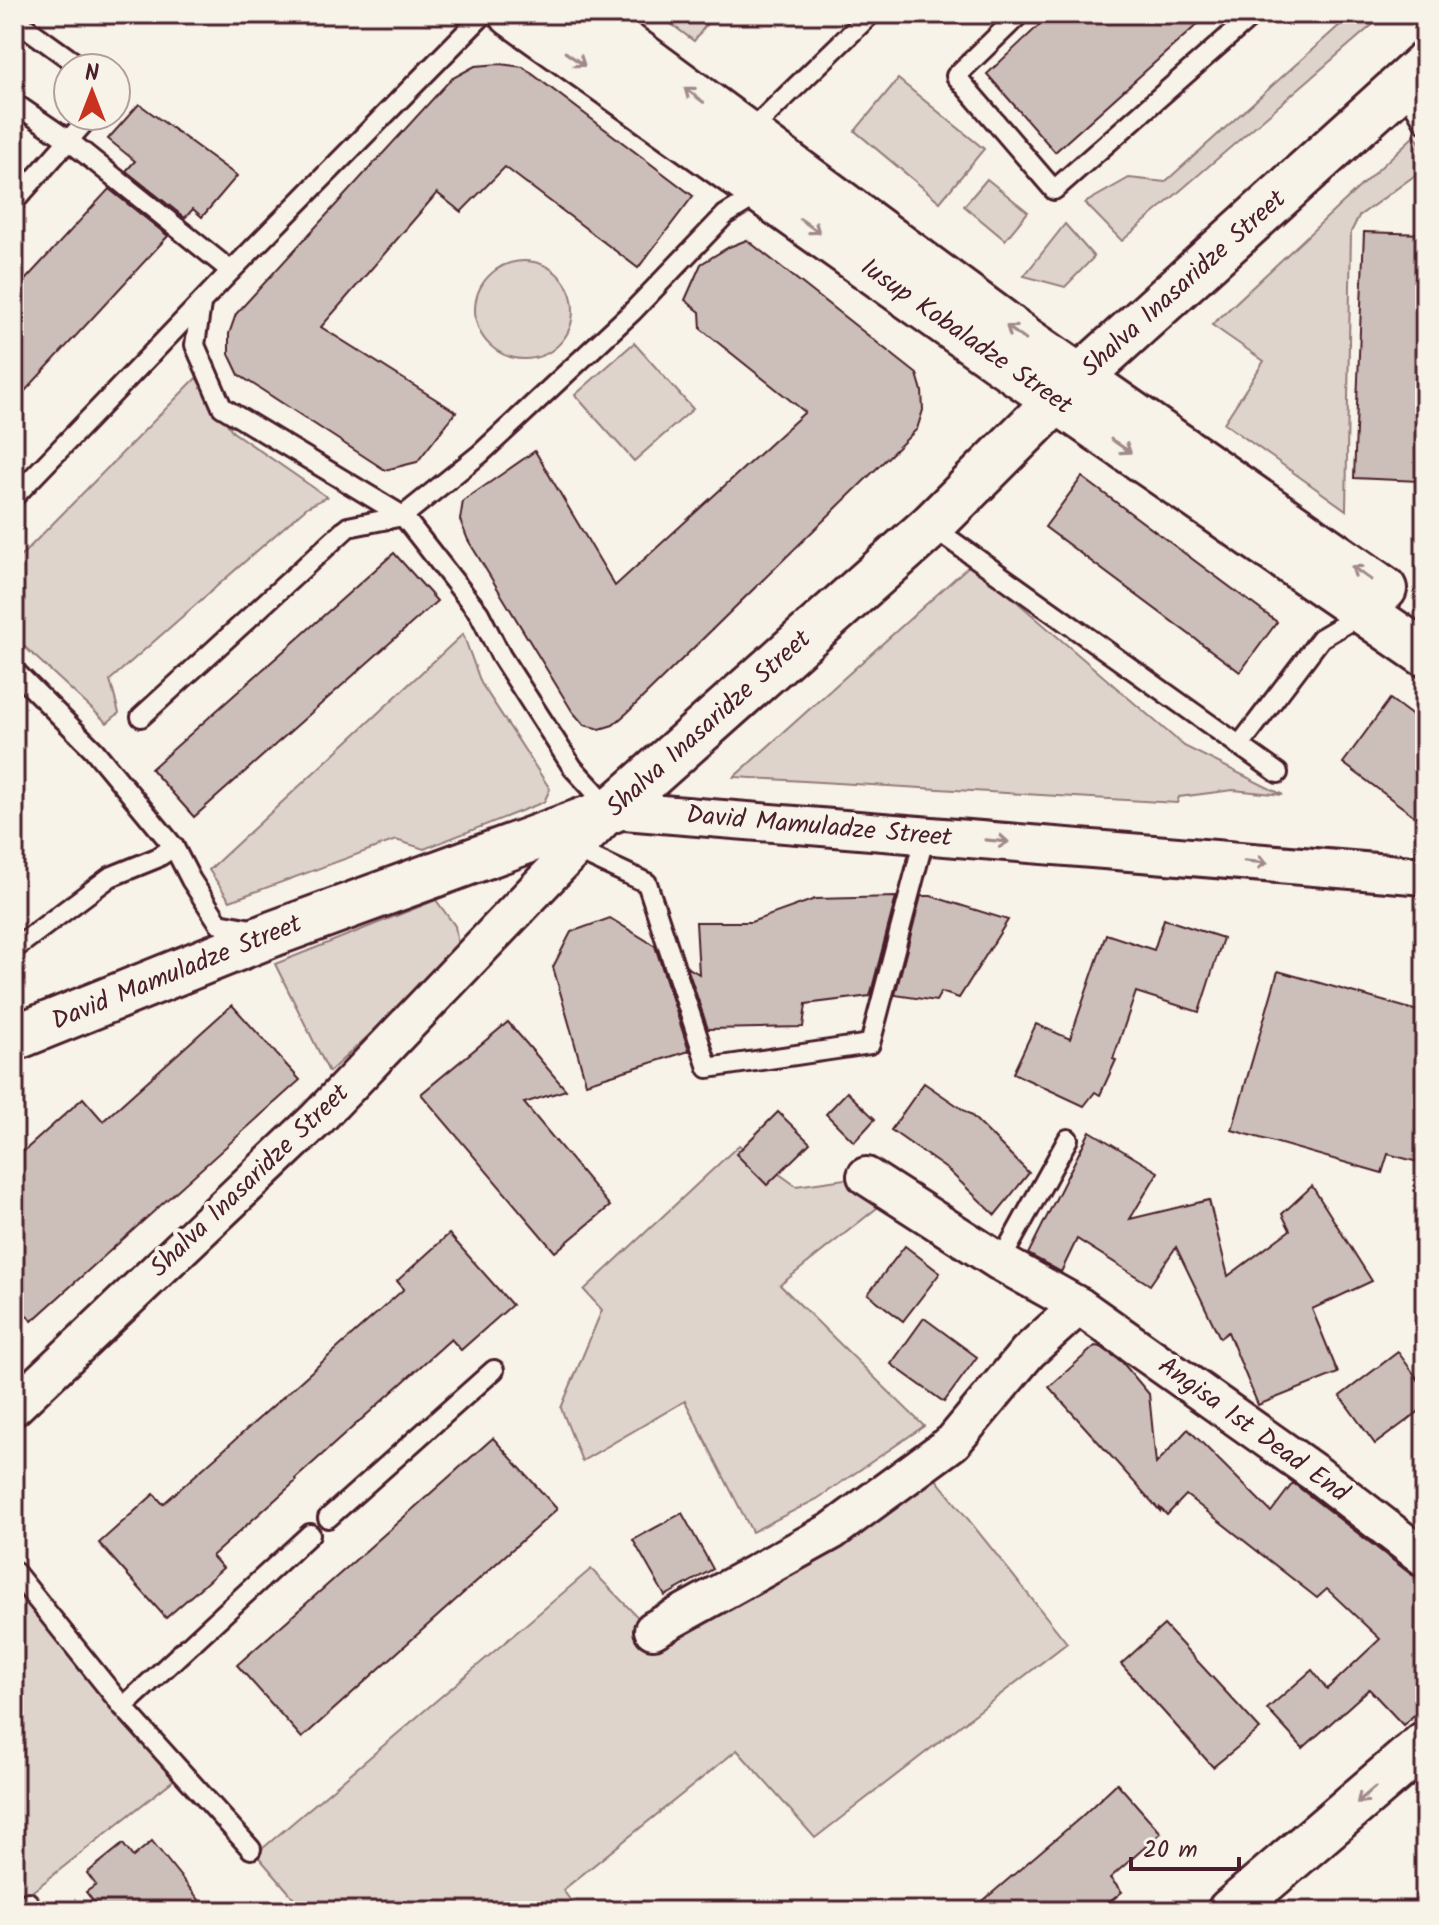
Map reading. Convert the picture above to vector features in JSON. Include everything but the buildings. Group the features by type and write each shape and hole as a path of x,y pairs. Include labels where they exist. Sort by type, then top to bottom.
{"street":[{"name":"Iusup Kobaladze Street","path":"512,14 762,192 1425,618"},
{"name":"Iusup Kobaladze Street","path":"585,14 1022,337 1069,389 1365,613 1425,654"},
{"name":"Shalva Inasaridze Street","path":"14,1407 317,1119 612,810 931,526 1069,389 1414,74"},
{"name":"David Mamuladze Street","path":"14,1038 275,933 612,810 1425,876"},
{"name":"Angisa 1st Dead End","path":"866,1176 1000,1262 1079,1306 1319,1476 1425,1558"},
{"path":"653,1630 832,1531 953,1442 1028,1352 1079,1306"},
{"path":"1230,1911 1425,1744"}],"lane":[{"path":"14,497 484,14"},
{"path":"747,134 871,14"},
{"path":"1020,14 956,76 1054,190 1254,14"},
{"path":"14,19 60,52"},
{"path":"1414,74 1425,123"},
{"path":"14,103 68,140 231,271"},
{"path":"14,202 75,132"},
{"path":"141,717 348,527 403,516 480,454 632,312 725,215 762,192"},
{"path":"201,304 195,345 222,407 403,516 479,613 501,656 573,768 612,810"},
{"path":"931,526 1278,773"},
{"path":"1239,746 1321,638 1365,613"},
{"path":"14,670 94,750 174,847 219,923 275,933"},
{"path":"574,849 647,883 708,1068 870,1044 925,835"},
{"path":"14,949 110,877 157,858 174,847"},
{"path":"1000,1262 1068,1139"},
{"path":"328,1518 494,1370"},
{"path":"123,1707 310,1534"},
{"path":"14,1571 123,1707 251,1849"}],"shaded area":[{"path":"658,14 714,14 694,41"},
{"path":"1352,14 1385,14 1122,241 1085,203 1129,178 1165,182"},
{"path":"898,79 984,149 940,202 855,131"},
{"path":"1415,135 1425,151 1425,168 1359,216 1351,232 1346,510 1224,423 1264,361 1212,325"},
{"path":"987,179 1028,212 1005,240 964,206"},
{"path":"1065,224 1094,257 1065,287 1024,276"},
{"path":"524,261 543,264 559,275 570,291 573,310 570,329 559,345 543,356 524,359 505,356 489,345 478,329 475,310 478,291 489,275 505,264"},
{"path":"634,343 693,409 634,461 575,395"},
{"path":"196,378 233,432 327,497 307,507 110,680 119,713 107,723 14,637 14,563"},
{"path":"972,563 1184,746 1283,795 1233,790 1179,797 1177,803 734,777"},
{"path":"463,634 481,683 550,789 544,802 424,849 396,840 230,901 209,870"},
{"path":"436,900 455,926 459,952 329,1072 275,964"},
{"path":"739,1145 796,1186 866,1176 892,1196 780,1285 924,1426 817,1499 752,1532 685,1401 582,1461 561,1408 602,1310 584,1290"},
{"path":"924,1464 1067,1643 815,1838 737,1750 563,1890 578,1911 305,1911 256,1854 591,1569 653,1633"},
{"path":"14,1584 176,1778 14,1906"}]}
